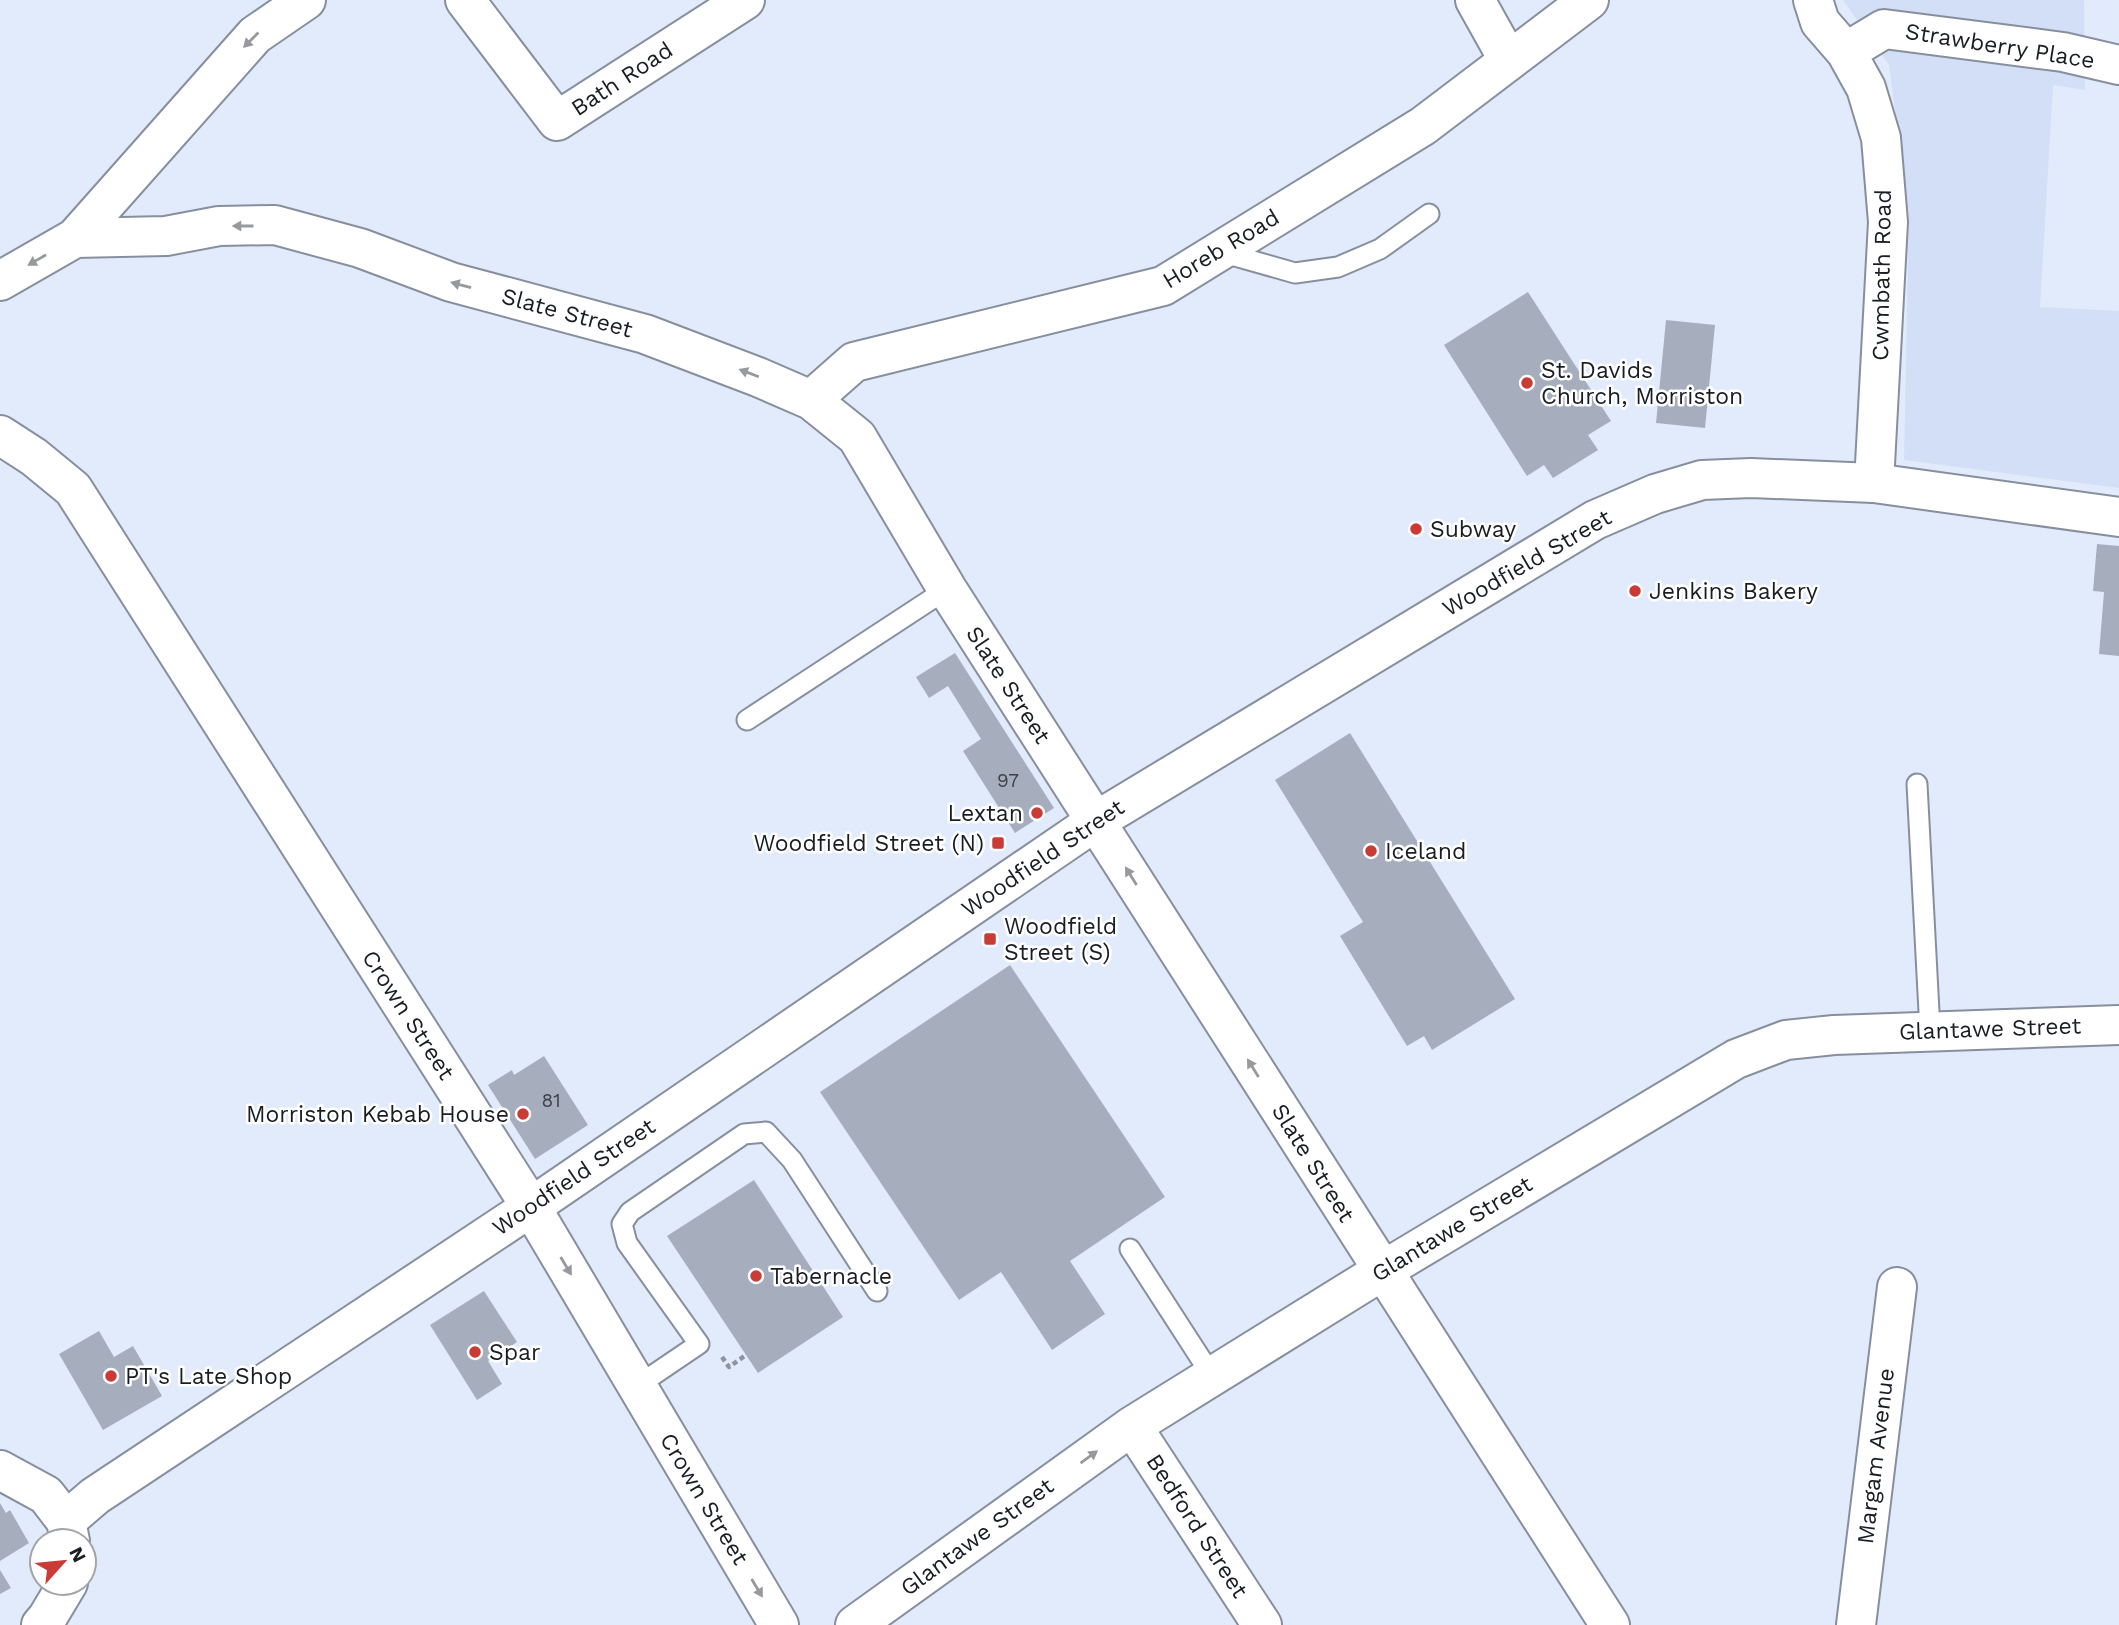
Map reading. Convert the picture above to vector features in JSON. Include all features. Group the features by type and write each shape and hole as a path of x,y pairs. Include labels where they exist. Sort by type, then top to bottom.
{"street":[{"path":"0,281 75,238 255,35 306,0"},
{"name":"Bath Road","path":"465,0 557,121 745,0"},
{"path":"1475,0 1508,61"},
{"name":"Horeb Road","path":"811,401 854,362 1163,286 1423,126 1590,0"},
{"name":"Cwmbath Road","path":"1813,0 1821,22 1846,52 1866,88 1881,138 1888,222 1874,484"},
{"name":"Strawberry Place","path":"1846,52 1884,29 2063,52 2119,65"},
{"name":"Slate Street","path":"75,238 166,236 219,226 275,225 360,248 451,282 645,334 758,377 811,401 858,437 947,589 1610,1625"},
{"name":"Crown Street","path":"0,435 17,461 73,489 531,1207 779,1625"},
{"name":"Woodfield Street","path":"71,1527 95,1496 531,1207 1096,821 1595,520 1655,494 1702,481 1726,479 1874,484 2119,517"},
{"name":"Glantawe Street","path":"855,1625 1132,1426 1382,1270 1736,1059 1786,1040 1834,1035 2119,1025"},
{"name":"Margam Avenue","path":"1856,1625 1897,1287"},
{"name":"Bedford Street","path":"1132,1426 1262,1625"},
{"path":"0,1470 46,1495 66,1527"},
{"path":"41,1625 59,1597"}],"lane":[{"path":"1220,251 1295,273 1338,267 1380,249 1429,214"},
{"path":"747,720 947,589"},
{"path":"1917,784 1930,1031"},
{"path":"637,1386 699,1344 627,1243 622,1224 630,1212 744,1134 766,1132 792,1160 877,1291"},
{"path":"1130,1249 1212,1376"}],"path":[{"path":"729,1367 746,1355"}],"shaded area":[{"path":"1843,0 2084,0 2085,90 2053,85 2040,307 2119,311 2119,488 1904,460 1909,213 1889,65"}],"building":[{"name":"St. Davids Church, Morriston","path":"1528,292 1611,421 1588,435 1598,450 1553,478 1544,465 1527,476 1444,345"},
{"path":"1666,320 1715,325 1705,428 1656,423"},
{"path":"2097,544 2119,546 2119,656 2099,654 2104,592 2093,591"},
{"path":"955,653 1054,808 1015,833 963,751 981,739 948,686 929,698 916,677"},
{"name":"Iceland","path":"1350,733 1515,999 1432,1050 1424,1036 1407,1046 1340,936 1363,922 1275,780"},
{"path":"1010,965 1165,1197 1070,1261 1105,1314 1052,1350 1001,1272 959,1300 820,1092"},
{"path":"544,1056 588,1125 535,1159 488,1085 512,1070 514,1075"},
{"name":"Tabernacle","path":"754,1180 843,1317 758,1373 667,1236"},
{"name":"Spar","path":"484,1291 517,1342 488,1361 502,1384 477,1400 430,1325"},
{"name":"PT's Late Shop","path":"99,1331 114,1357 133,1346 162,1396 103,1430 59,1354"},
{"path":"0,1503 6,1513 10,1510 28,1544 0,1561"},
{"path":"0,1570 11,1588 0,1594"}],"place":[{"name":"St. Davids Church, Morriston","path":"1527,383"},
{"name":"Subway","path":"1416,529"},
{"name":"Jenkins Bakery","path":"1635,591"},
{"name":"Lextan","path":"1037,813"},
{"name":"Woodfield Street (N)","path":"998,843"},
{"name":"Iceland","path":"1371,851"},
{"name":"Woodfield Street (S)","path":"990,939"},
{"name":"Morriston Kebab House","path":"523,1114"},
{"name":"Tabernacle","path":"756,1276"},
{"name":"Spar","path":"475,1352"},
{"name":"PT's Late Shop","path":"111,1376"}]}
